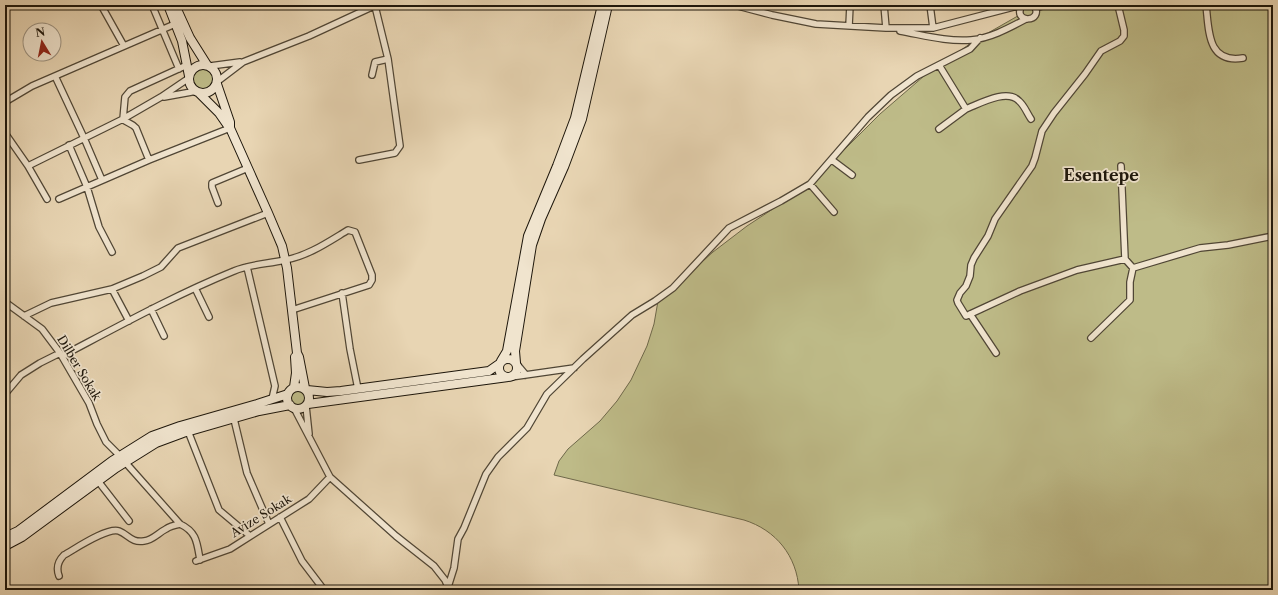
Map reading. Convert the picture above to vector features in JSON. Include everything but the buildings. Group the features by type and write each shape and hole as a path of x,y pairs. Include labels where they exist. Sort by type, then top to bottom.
{"street":[{"path":"102,5 124,46"},
{"path":"152,5 179,69"},
{"path":"168,5 182,41 190,85 230,128 279,239 285,260 297,353 306,390 310,396 307,405 310,439"},
{"path":"28,166 123,119 161,97 189,77 196,66 202,64 209,65 243,62 310,36 375,5 388,59 400,143 399,149 395,153 359,160"},
{"path":"294,387 299,386 306,390 328,392 358,389 489,371 500,362 507,351 528,236 575,118 602,5"},
{"path":"509,377 517,371 515,351 532,245 541,219 564,167 582,119 608,5"},
{"path":"734,5 816,24 886,28 933,28 1021,5 1020,13 1022,17 1026,19"},
{"path":"849,26 850,5"},
{"path":"884,5 886,28"},
{"path":"930,5 933,28"},
{"path":"886,28 947,39 972,40 1000,32 1026,19 1030,19 1036,12 1035,7 1046,5"},
{"path":"1118,5 1124,36 1120,41 1101,51 1086,74 1054,113 1042,131 1032,166 995,219 988,236 974,258 968,281 957,300 966,316 1020,291 1070,273 1126,258"},
{"path":"1206,5 1210,39 1217,52 1227,58 1243,58"},
{"path":"177,6 190,38 209,65 216,72 217,83 230,122 230,128"},
{"path":"5,102 32,86 162,28 175,24"},
{"path":"448,588 454,568 458,539 486,474 498,457 527,428 547,394 632,315 655,301 672,288 729,228 810,184 868,117 891,95 917,76 970,49 980,38"},
{"path":"372,75 375,62 388,59"},
{"path":"161,97 208,92 214,89 217,83 243,62"},
{"path":"123,119 125,97 127,94 187,65"},
{"path":"939,65 966,109"},
{"path":"55,76 102,180"},
{"path":"939,129 966,109 996,97 1008,96 1020,101 1031,119"},
{"path":"123,119 136,128 149,160"},
{"path":"59,198 230,128"},
{"path":"5,133 28,166 47,199"},
{"path":"69,145 87,186 99,227 112,252"},
{"path":"832,160 852,175"},
{"path":"1091,338 1130,300 1130,282 1133,268 1126,258 1121,166"},
{"path":"218,203 212,183 248,168"},
{"path":"810,184 834,212"},
{"path":"24,316 51,303 112,288 161,267 178,248 268,213"},
{"path":"5,394 21,375 40,363 61,355 195,288 236,270 304,255 348,230 353,230 356,234 372,275 372,280 369,285 292,310"},
{"path":"1133,268 1200,248 1228,245 1273,236"},
{"path":"247,267 275,386 272,399"},
{"path":"112,288 129,321"},
{"path":"195,288 209,317"},
{"path":"342,293 358,389"},
{"name":"Dilber Sokak","path":"5,302 42,329 61,355 89,403 106,442 180,524 186,527 195,537 198,560"},
{"path":"151,309 164,336"},
{"path":"970,314 996,353"},
{"path":"297,353 295,358 296,373 294,387 288,394 287,400 330,477 396,536 434,566 445,580 448,588"},
{"path":"500,362 509,359 516,363 526,375"},
{"path":"500,362 500,373 509,377"},
{"path":"5,546 22,537 98,481 122,459 156,443 188,432 234,419 292,407 300,409 307,405 574,368"},
{"path":"5,537 18,531 122,459 152,436 288,394"},
{"path":"234,419 247,473 269,524"},
{"path":"188,432 219,510 250,536"},
{"name":"Avize Sokak","path":"198,560 230,549 309,499 330,477"},
{"path":"98,481 129,521"},
{"path":"280,517 302,561 324,590"},
{"path":"59,576 57,567 61,558 98,536 116,530 135,541 144,541 153,538 166,529 180,524"}],"shaded area":[{"path":"1029,5 1033,9 1044,5 1273,5 1273,590 799,590 794,566 783,546 766,530 755,524 744,520 554,475 559,461 568,449 600,421 617,401 631,380 647,346 654,324 658,301 713,252 747,226 791,197 828,166 880,114 924,76 974,41 1023,13 1024,7"},
{"path":"203,67 208,68 214,74 214,84 208,90 203,91 198,90 192,84 191,79 192,74 198,68"},
{"path":"298,390 305,395 306,398 301,405 298,406 291,401 290,398 295,391"}],"district":[{"name":"Esentepe","path":"1101,175"}]}
